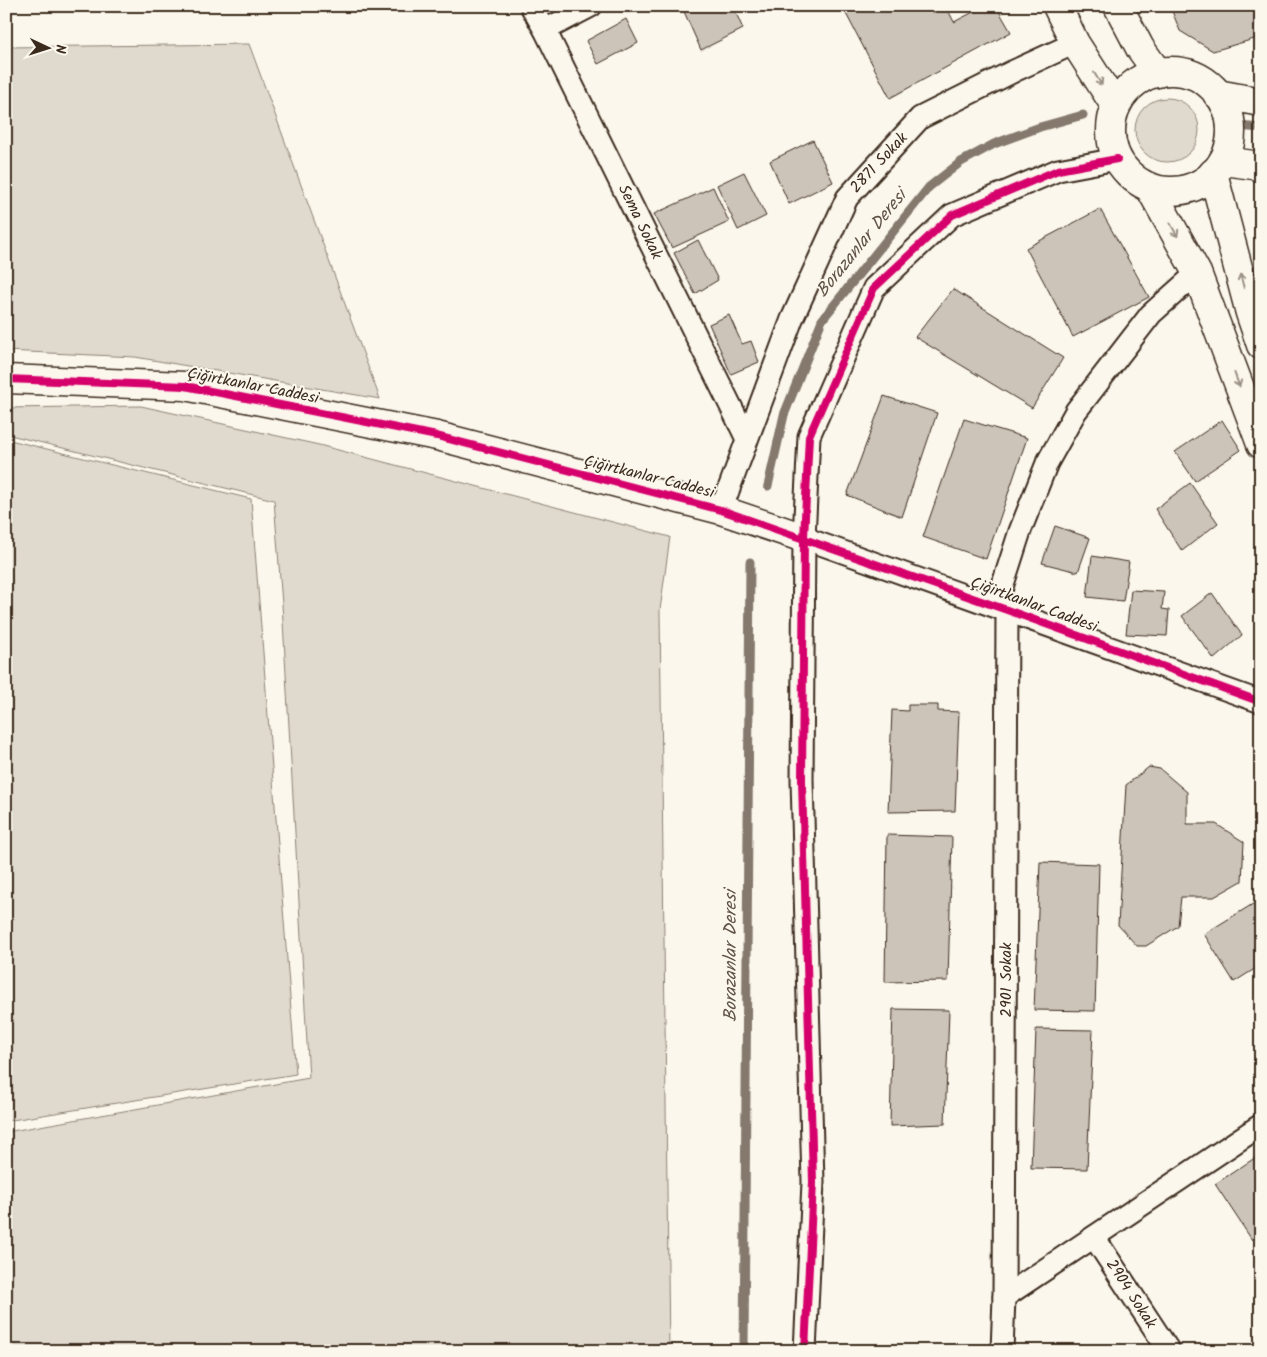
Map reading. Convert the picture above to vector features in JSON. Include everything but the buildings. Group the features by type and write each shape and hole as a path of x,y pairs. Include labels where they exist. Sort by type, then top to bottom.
{"main road":[{"path":"1057,6 1075,43 1116,108"},
{"path":"1118,6 1140,48 1158,73"},
{"path":"1174,71 1190,74 1204,81 1217,94 1226,108 1230,126 1229,144 1218,167 1201,183 1184,190 1167,191 1150,188 1137,181 1117,159 1112,141 1111,123 1116,108 1127,90 1141,79 1158,73 1174,71"},
{"path":"1217,94 1261,102"},
{"path":"1218,167 1261,166"},
{"path":"1218,167 1245,294 1261,345"},
{"path":"1150,188 1197,273 1261,444"},
{"name":"Çiğirtkanlar Caddesi","path":"6,379 184,386 437,436 721,510 804,538"}],"street":[{"name":"Sema Sokak","path":"531,6 545,30 747,439"},
{"path":"545,30 591,6"},
{"name":"2871 Sokak","path":"721,510 792,319 846,198 920,118 1014,70 1075,43"},
{"path":"805,1351 813,1182 802,780 804,538 809,436 874,288 952,215 1058,170 1117,159"},
{"name":"2901 Sokak","path":"1002,1351 1004,1297 1002,608 1020,531 1047,463 1076,411 1151,314 1197,273"},
{"name":"Çiğirtkanlar Caddesi","path":"804,538 1261,702"},
{"path":"1004,1297 1261,1125"},
{"name":"2904 Sokak","path":"1094,1237 1169,1351"}],"shaded area":[{"path":"249,44 380,399 135,357 6,351 6,47"},
{"path":"1161,98 1173,98 1190,107 1197,118 1199,130 1197,142 1190,153 1173,162 1161,162 1149,157 1140,148 1135,136 1135,124 1140,112 1149,103"},
{"path":"141,406 319,445 670,537 660,610 669,1351 6,1351 6,1132 309,1078 282,604 274,500 6,434 6,408"},
{"path":"6,439 251,499 296,1074 6,1121"}],"waterway":[{"name":"Borazanlar Deresi","path":"768,486 784,415 822,320 929,187 961,162 994,144 1040,127 1083,115"},
{"name":"Borazanlar Deresi","path":"1238,126 1261,128"},
{"name":"Borazanlar Deresi","path":"744,1351 750,562"}],"cycle path":[{"path":"805,1351 813,1182 802,780 804,538 809,436 874,288 952,215 1058,170 1117,159"},
{"path":"6,379 185,386 437,436 721,510 1007,610 1261,702"}]}
